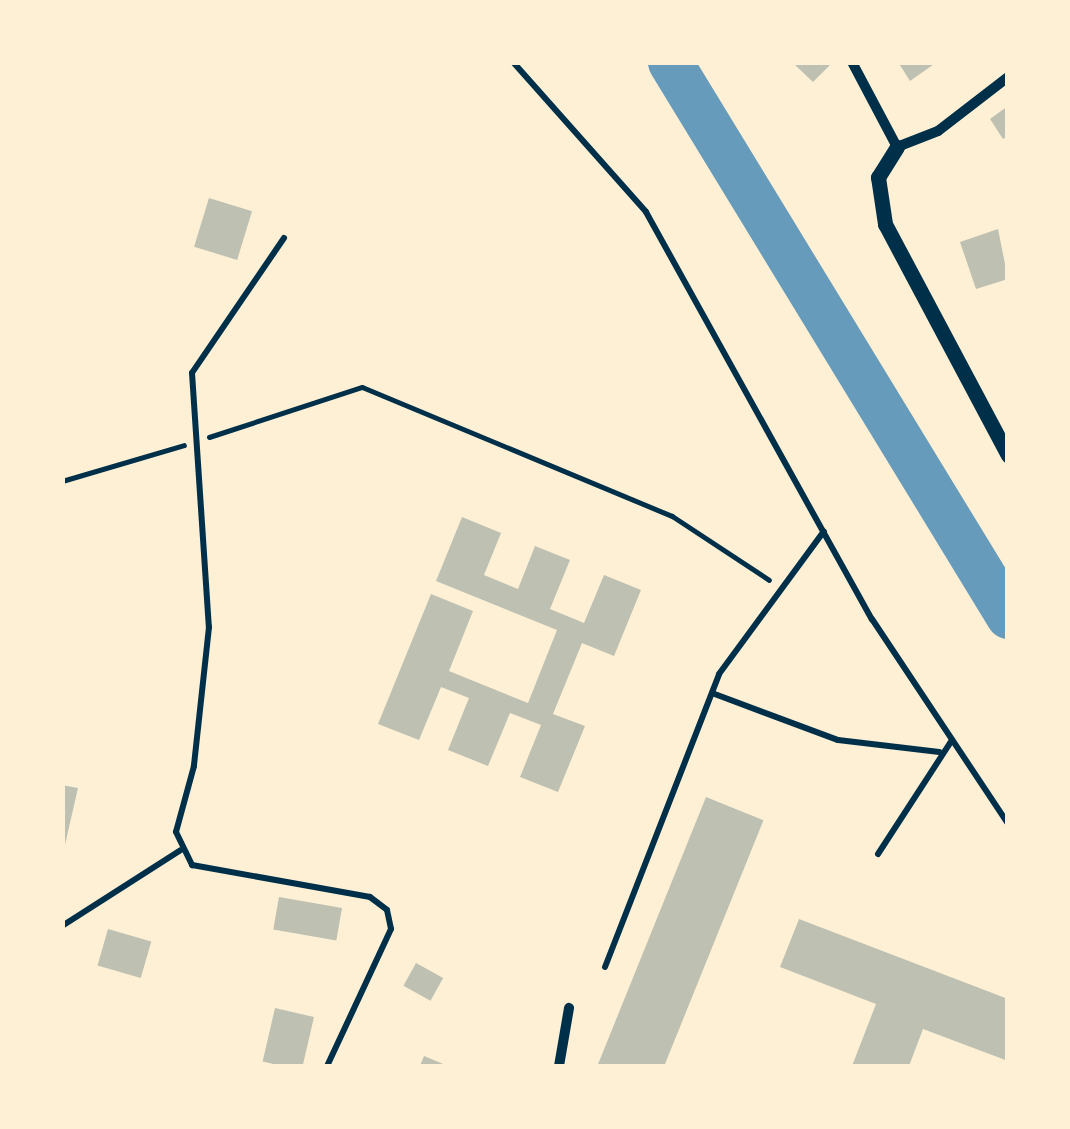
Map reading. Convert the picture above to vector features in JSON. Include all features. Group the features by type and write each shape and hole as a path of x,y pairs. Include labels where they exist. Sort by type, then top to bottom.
{"street":[{"path":"852,62 896,147"},
{"path":"1008,77 938,131 896,147 878,177 885,224 1008,455"},
{"path":"559,1066 569,1008"}],"lane":[{"path":"514,62 646,212 824,530 1008,824"},
{"path":"284,238 192,373 202,440 209,626 180,850 192,865 370,897 386,910 391,929 327,1066"},
{"path":"605,967 712,693 779,588 824,530"},
{"path":"712,693 838,740 939,752"},
{"path":"878,854 939,752 952,740"},
{"path":"62,926 180,850"}],"path":[{"path":"62,481 362,387 672,516 779,588"}],"building":[{"path":"798,62 833,62 813,82 795,65"},
{"path":"898,62 937,62 910,81"},
{"path":"1008,106 1008,136 1003,139 990,119"},
{"path":"209,198 252,211 237,260 194,247"},
{"path":"998,229 1008,279 976,289 960,242"},
{"path":"462,517 501,533 484,575 518,589 535,546 570,560 550,609 584,623 604,575 641,590 614,656 582,643 553,714 585,726 558,792 520,777 541,725 510,713 488,766 448,750 469,698 441,687 419,740 378,724 431,594 473,611 449,671 528,703 557,630 436,581"},
{"path":"62,785 78,788 64,849 62,849"},
{"path":"706,797 763,820 664,1066 598,1064"},
{"path":"279,897 342,908 336,941 273,929"},
{"path":"799,919 1008,999 1008,1061 923,1029 909,1066 852,1066 876,1004 780,967"},
{"path":"108,929 151,941 141,978 98,966"},
{"path":"416,963 443,978 431,1001 403,986"},
{"path":"275,1008 314,1017 303,1066 263,1062"},
{"path":"424,1056 448,1066 420,1066"}],"waterway":[{"path":"670,62 1008,616"}]}
